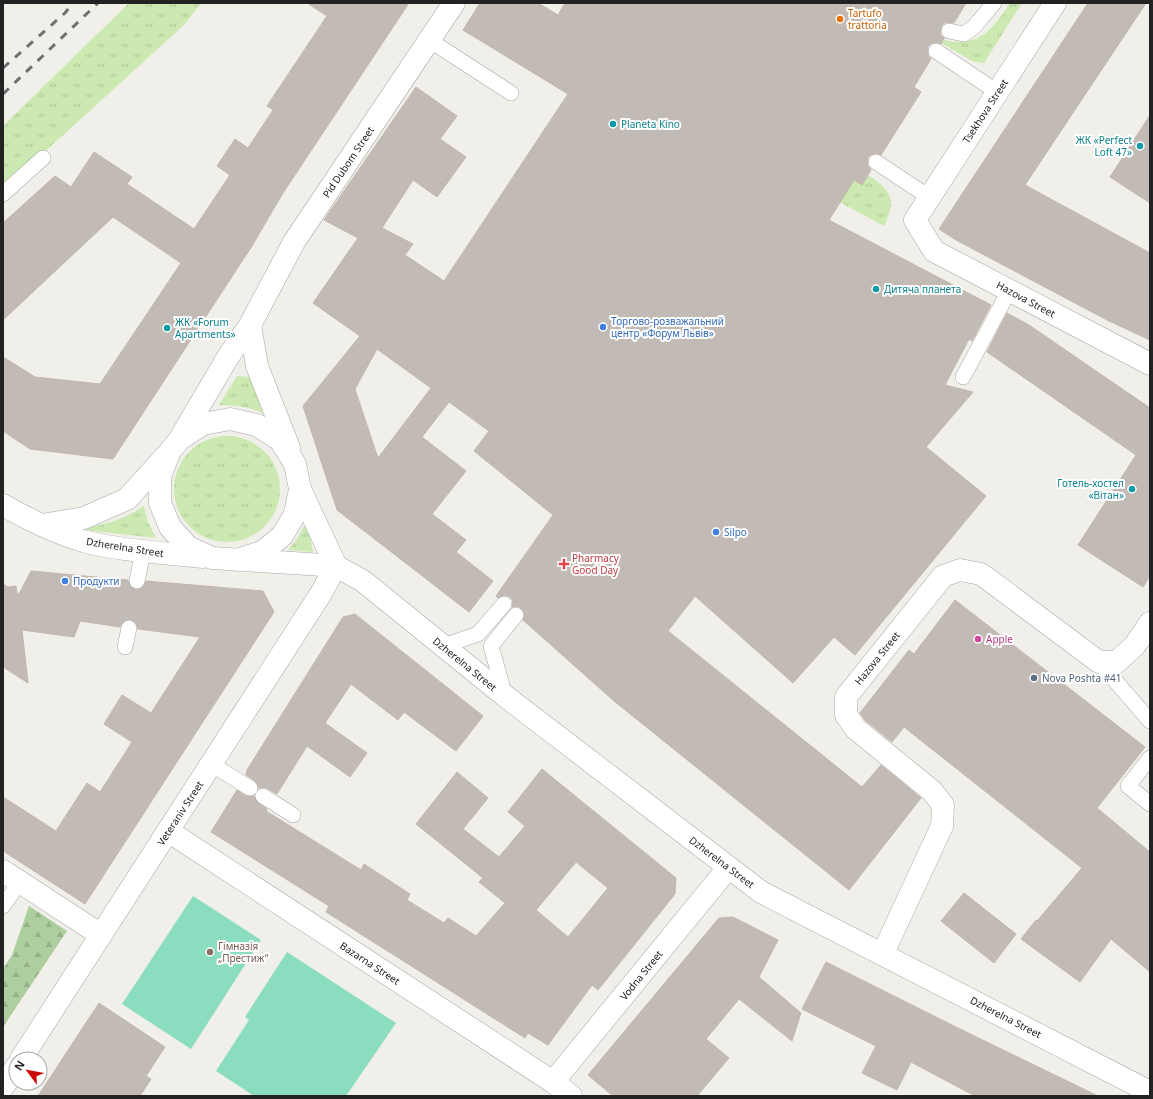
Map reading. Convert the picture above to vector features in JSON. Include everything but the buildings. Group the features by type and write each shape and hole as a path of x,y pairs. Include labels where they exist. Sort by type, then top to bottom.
{"street":[{"name":"Pid Dubom Street","path":"175,445 228,357 250,326 294,242 454,3"},
{"name":"Tsekhova Street","path":"915,220 1055,3"},
{"name":"Hazova Street","path":"915,220 934,251 1150,364"},
{"path":"250,326 257,366 295,464 300,489 336,566"},
{"path":"39,525 84,518 127,499 175,445 203,424 230,419 257,425 280,440 295,464"},
{"path":"175,445 160,476 160,503 170,528 188,547 212,558 238,560 262,552 282,536 295,514 300,489"},
{"name":"Dzherelna Street","path":"3,505 39,525 88,542 143,551 212,558"},
{"name":"Dzherelna Street","path":"238,560 336,566 363,581 505,696 761,892 883,953 1150,1092"},
{"name":"Veteraniv Street","path":"26,1051 320,595 336,566"},
{"name":"Hazova Street","path":"883,953 942,826 943,805 932,790 856,729 846,715 846,697 943,576 960,570 981,574 1099,662"},
{"path":"1099,662 1118,662 1135,645 1150,623"},
{"name":"Bazarna Street","path":"168,831 553,1082 571,1096"},
{"name":"Vodna Street","path":"553,1082 728,868"},
{"path":"11,876 102,935"}],"lane":[{"path":"949,31 964,34 974,28 994,3"},
{"path":"429,40 511,93"},
{"path":"936,51 997,92"},
{"path":"3,194 43,158"},
{"path":"876,162 929,197"},
{"path":"963,377 1010,291"},
{"path":"137,581 143,551"},
{"path":"443,646 478,634 504,604"},
{"path":"505,696 491,646 516,615"},
{"path":"125,647 129,628"},
{"path":"1099,662 1150,721"},
{"path":"1150,758 1128,786 1150,804"},
{"path":"211,764 250,788"},
{"path":"263,796 293,815"},
{"path":"3,906 11,876"}],"green space":[{"path":"129,3 201,3 185,24 3,190 3,126"},
{"path":"1010,3 1022,3 984,63 974,62 941,43 944,40 956,42 967,41 976,39 983,35 997,21"},
{"path":"868,175 882,186 890,196 890,209 884,226 836,200 854,180 862,185"},
{"path":"237,376 251,377 265,414 243,407 219,405"},
{"path":"227,436 247,440 265,451 276,469 280,489 276,509 265,527 247,538 227,542 207,538 189,527 178,509 174,489 178,469 189,451 207,440"},
{"path":"144,506 148,522 156,538 84,530 84,528 123,518"},
{"path":"307,521 313,552 288,550 297,539"},
{"path":"193,896 261,940 191,1049 122,1004"},
{"path":"29,906 67,931 3,1027 3,969 12,955"},
{"path":"287,952 396,1023 346,1096 254,1096 216,1071 249,1020 245,1017"}],"railway":[{"path":"3,68 65,13 73,3"},
{"path":"3,94 98,3"}],"place":[{"name":"Tartufo trattoria","path":"840,19"},
{"name":"Planeta Kino","path":"613,124"},
{"name":"ЖК «Perfect Loft 47»","path":"1140,146"},
{"name":"Дитяча планета","path":"876,289"},
{"name":"Торгово-розважальний центр «Форум Львів»","path":"603,327"},
{"name":"ЖК «Forum Apartments»","path":"167,328"},
{"name":"Готель-хостел «Вітан»","path":"1132,489"},
{"name":"Silpo","path":"716,532"},
{"name":"Pharmacy Good Day","path":"564,564"},
{"name":"Продукти","path":"65,581"},
{"name":"Apple","path":"978,639"},
{"name":"Nova Poshta #41","path":"1034,678"},
{"name":"Гімназія „Престиж“","path":"210,952"}]}
